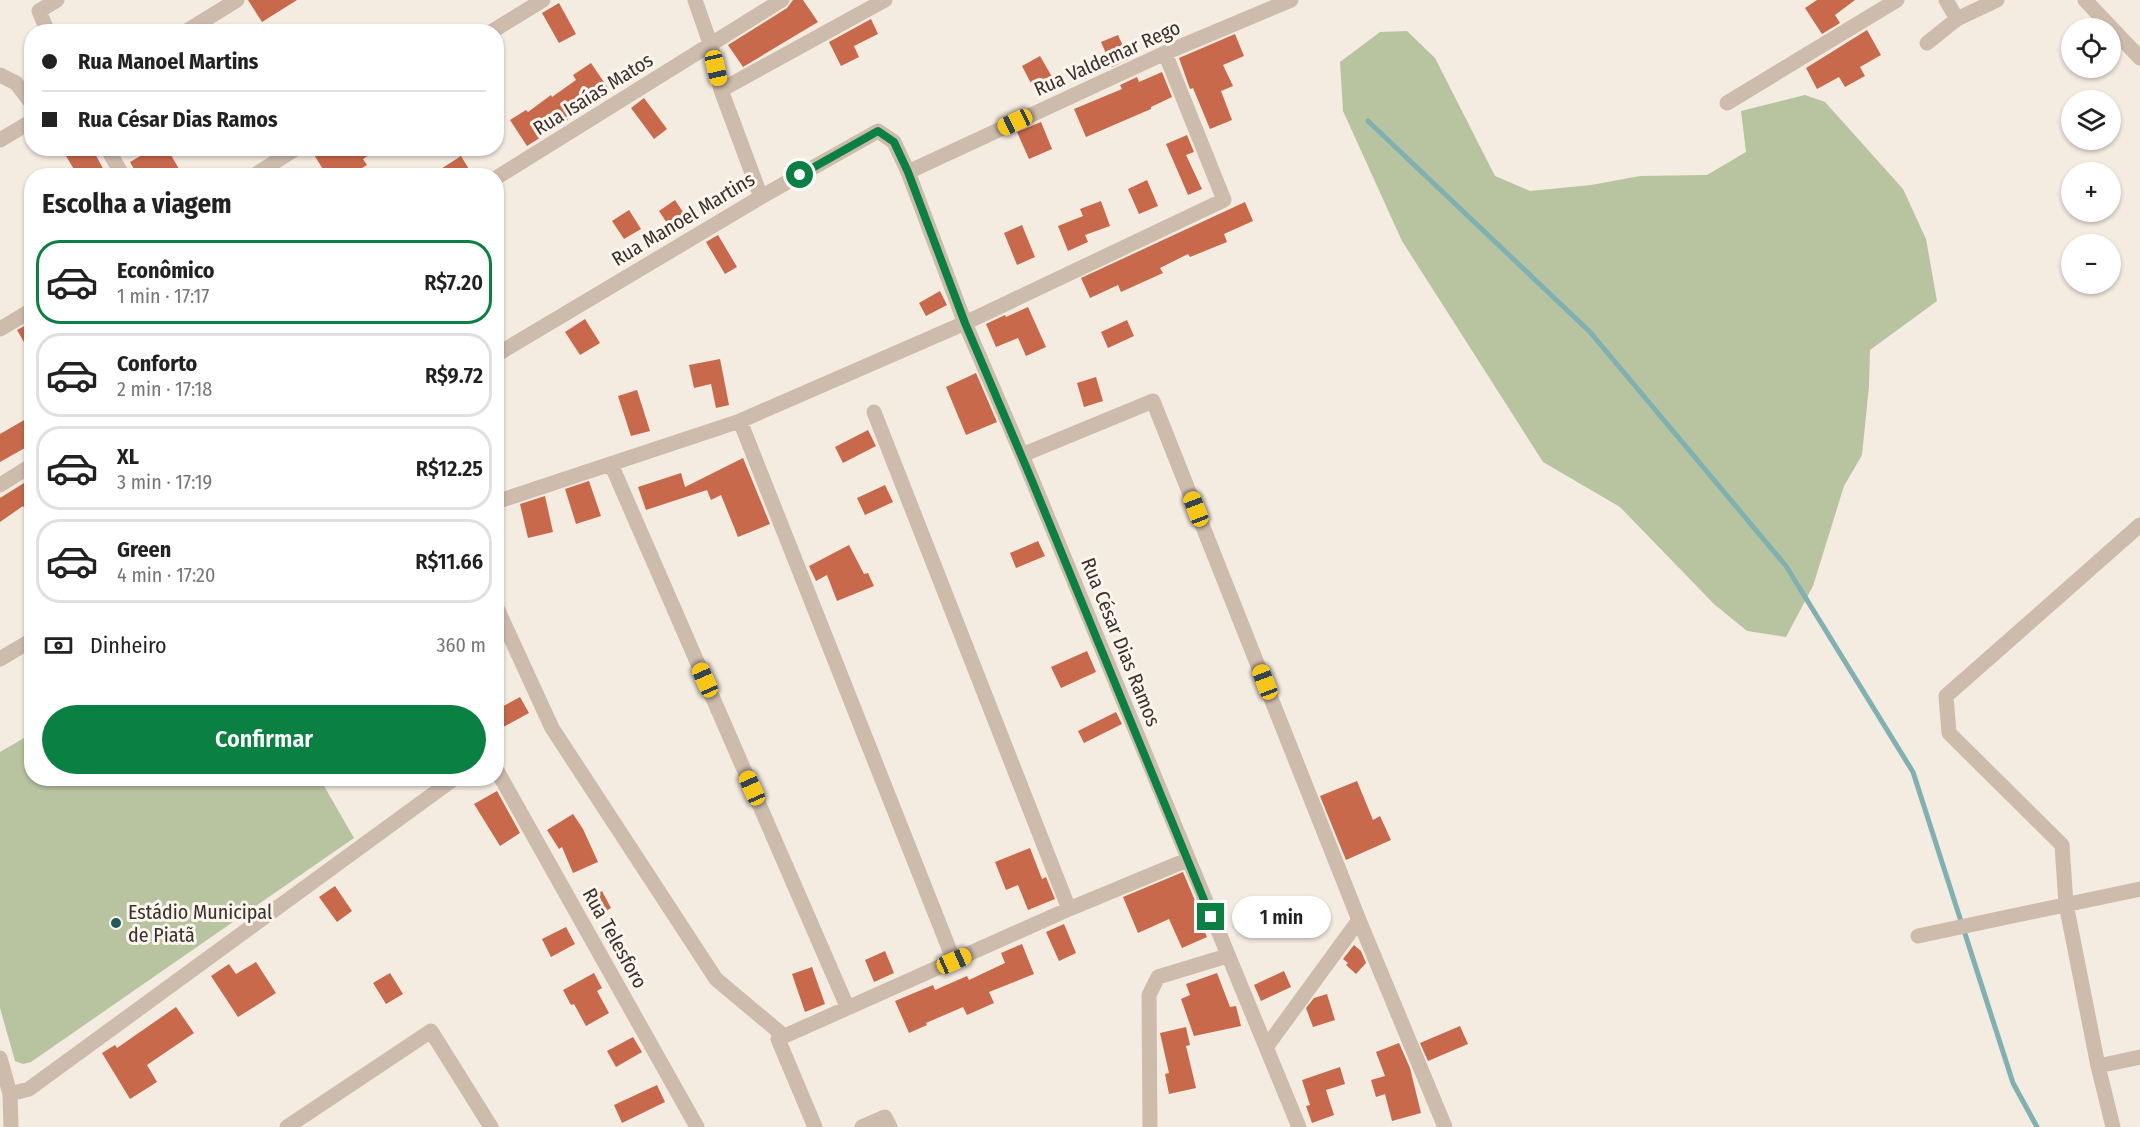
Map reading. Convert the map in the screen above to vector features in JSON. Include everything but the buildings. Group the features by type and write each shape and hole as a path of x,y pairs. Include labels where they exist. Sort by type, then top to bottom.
{"street":[{"path":"45,24 39,11 57,0"},
{"path":"198,24 237,0"},
{"path":"504,24 543,0"},
{"path":"695,0 711,46 721,90 761,197"},
{"name":"Rua Isaías Matos","path":"504,173 782,0"},
{"path":"721,90 885,0"},
{"path":"1727,103 1897,0"},
{"path":"1946,0 1957,19"},
{"path":"1927,44 1957,19 1998,0"},
{"path":"2085,0 2140,58"},
{"name":"Rua Valdemar Rego","path":"908,172 1280,2"},
{"path":"504,499 740,421 965,323 1224,200 1165,53"},
{"path":"0,75 16,83 24,94"},
{"path":"0,140 24,126"},
{"name":"Rua Manoel Martins","path":"504,350 761,197 878,131 894,142 908,172"},
{"path":"266,168 284,156"},
{"name":"Rua César Dias Ramos","path":"908,172 965,323 1022,454 1187,860 1267,1046 1299,1127"},
{"path":"0,329 24,315"},
{"path":"1022,454 1153,401 1359,920 1445,1127"},
{"path":"874,412 1069,909"},
{"path":"740,421 954,961"},
{"path":"611,464 846,1004"},
{"path":"0,485 24,470"},
{"path":"2112,1127 2066,904 2062,845 1950,733 1946,696 2140,525"},
{"path":"504,623 552,728 716,979 784,1036"},
{"path":"0,659 24,645"},
{"name":"Rua Telesforo","path":"504,783 697,1127"},
{"path":"10,1094 28,1089 444,786"},
{"path":"815,1127 778,1039 1069,909 1187,860"},
{"path":"1918,936 2140,889"},
{"path":"1267,1046 1359,920"},
{"path":"1150,1127 1149,995 1158,977 1227,956"},
{"path":"287,1127 431,1031 491,1127"},
{"path":"2098,1066 2140,1057"},
{"path":"0,1058 10,1094 11,1127"},
{"path":"862,1127 885,1117 890,1127"}],"green space":[{"path":"1407,31 1435,58 1495,176 1530,191 1591,185 1640,176 1707,175 1746,152 1741,111 1805,95 1825,102 1903,189 1926,239 1937,301 1870,350 1862,455 1844,486 1813,586 1786,637 1747,631 1714,604 1620,507 1543,462 1402,241 1343,111 1340,62 1380,32"},
{"name":"Estádio Municipal de Piatã","path":"24,738 24,786 324,786 354,838 31,1062 23,1064 15,1061 0,1008 0,752"}],"waterway":[{"path":"1368,121 1590,332 1786,566 1913,772 2013,1083 2037,1127"}],"place":[{"name":"Estádio Municipal de Piatã","path":"116,923"}],"route":[{"path":"800,175 878,131 894,142 908,172 965,323 1211,917"}]}
